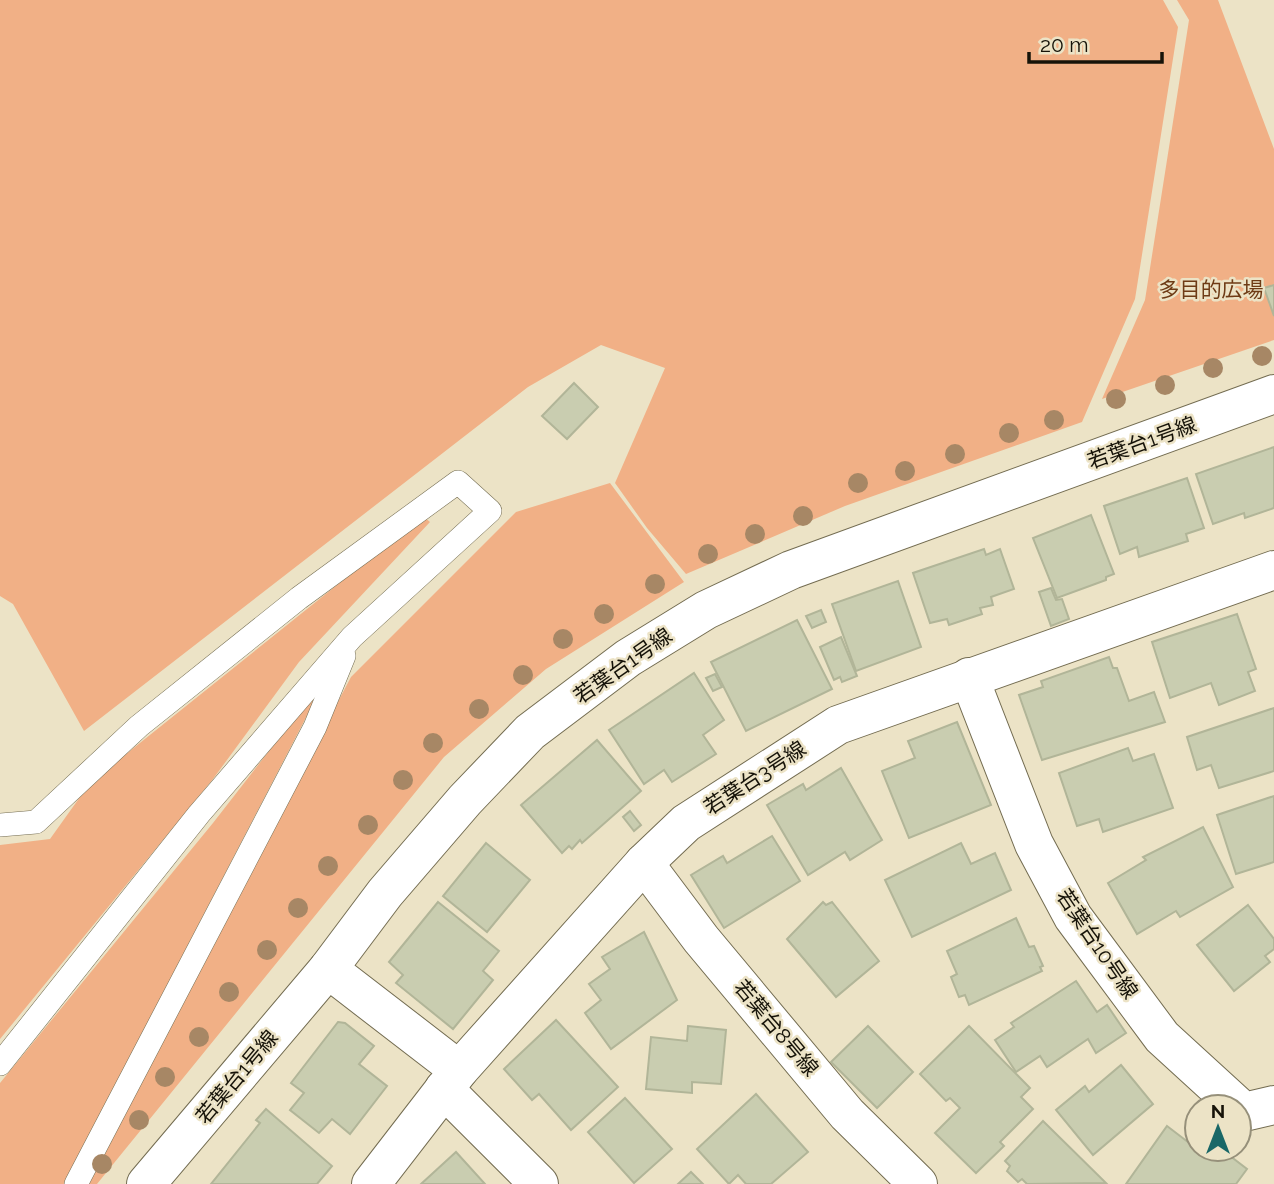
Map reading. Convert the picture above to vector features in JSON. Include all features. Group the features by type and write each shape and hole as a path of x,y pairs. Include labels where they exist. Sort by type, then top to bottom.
{"street":[{"name":"若葉台1号線","path":"146,1184 328,968 385,893 465,800 530,732 628,658 706,610 804,565 1274,394"},
{"name":"若葉台3号線","path":"371,1184 452,1080 644,863 686,823 838,725 1274,570"},
{"name":"若葉台10号線","path":"970,677 1034,844 1073,917 1162,1037 1244,1112 1274,1105"},
{"name":"若葉台8号線","path":"644,863 701,939 847,1115 918,1184"},
{"path":"328,968 452,1080 539,1184"}],"lane":[{"path":"0,1064 199,814 352,637 490,511 458,482 299,598 139,726 36,822 4,822"},
{"path":"76,1184 314,727 352,637"}],"green space":[{"path":"0,0 1163,0 1178,27 1135,299 1082,422 845,506 686,574 647,528 615,483 665,368 601,345 528,387 84,731 13,604 0,596"},
{"name":"多目的広場","path":"1177,0 1218,0 1274,149 1274,340 1102,399 1145,300 1189,20"},
{"path":"610,483 684,582 546,669 444,757 97,1184 83,1184 351,677 516,512"},
{"path":"423,516 430,522 299,662 213,779 0,1039 0,845 50,839 90,783"},
{"path":"328,675 64,1184 0,1184 0,1083 213,823"}],"building":[{"path":"1274,285 1274,316 1264,288"},
{"path":"574,383 598,407 567,439 542,416"},
{"path":"1274,447 1274,508 1245,518 1244,513 1213,524 1196,474"},
{"path":"1187,478 1204,528 1186,534 1188,541 1139,557 1137,547 1120,554 1104,506"},
{"path":"1091,515 1114,574 1106,577 1106,580 1057,598 1033,538"},
{"path":"984,549 986,555 1000,549 1014,589 991,597 993,605 980,608 982,614 949,625 947,619 930,623 913,573"},
{"path":"898,581 921,647 856,671 832,604"},
{"path":"1051,588 1056,600 1062,599 1069,619 1051,626 1039,592"},
{"path":"821,610 826,622 812,628 806,616"},
{"path":"1237,614 1256,669 1248,672 1255,691 1219,705 1211,683 1170,698 1152,642"},
{"path":"797,620 832,689 746,731 711,662"},
{"path":"841,637 857,676 842,682 840,677 834,680 820,647"},
{"path":"1109,657 1113,668 1117,668 1129,701 1154,692 1165,722 1042,760 1019,695 1043,687 1041,681"},
{"path":"694,673 724,720 703,735 716,754 672,782 664,770 644,784 609,730"},
{"path":"715,674 722,687 713,691 706,678"},
{"path":"1274,708 1274,771 1219,788 1211,765 1197,770 1187,737"},
{"path":"957,722 991,805 909,838 882,771 915,758 908,741"},
{"path":"597,740 641,791 582,843 580,840 572,849 569,846 562,853 521,805"},
{"path":"1128,748 1133,761 1154,754 1173,808 1103,832 1099,819 1077,826 1059,773"},
{"path":"841,768 882,840 850,860 845,852 808,875 767,805 803,784 806,790"},
{"path":"1274,796 1274,862 1236,874 1217,815"},
{"path":"630,811 641,825 634,831 623,817"},
{"path":"1203,827 1233,887 1180,917 1176,911 1137,934 1108,883 1146,860 1143,857"},
{"path":"772,836 800,881 724,928 691,875 723,856 727,863"},
{"path":"486,843 530,880 487,932 443,896"},
{"path":"961,843 971,864 995,853 1011,890 912,937 885,880"},
{"path":"438,902 499,951 483,971 493,980 453,1029 396,983 403,975 389,962"},
{"path":"823,902 826,905 832,902 879,961 836,997 787,939"},
{"path":"1248,905 1274,939 1274,949 1265,956 1270,962 1234,991 1197,945"},
{"path":"1016,918 1029,947 1034,946 1043,966 1040,967 1042,971 969,1005 965,995 959,997 951,977 957,974 947,951"},
{"path":"644,932 677,1000 611,1049 585,1013 601,1000 589,984 610,969 602,957"},
{"path":"1076,981 1097,1012 1107,1005 1126,1033 1096,1053 1088,1039 1047,1067 1040,1056 1016,1072 995,1040 1014,1027 1011,1023"},
{"path":"556,1020 618,1087 571,1130 539,1094 532,1100 504,1069"},
{"path":"338,1022 345,1023 374,1046 359,1064 387,1086 350,1134 332,1119 319,1133 290,1110 304,1093 291,1083"},
{"path":"688,1026 726,1030 721,1084 692,1082 692,1093 646,1089 651,1037 687,1041"},
{"path":"868,1026 913,1072 877,1108 831,1062"},
{"path":"969,1026 1030,1088 1021,1097 1033,1109 1000,1142 1004,1146 976,1173 935,1133 960,1108 950,1098 946,1101 920,1074"},
{"path":"1121,1065 1153,1104 1093,1155 1056,1110 1085,1086 1089,1092"},
{"path":"756,1094 808,1152 771,1184 746,1184 738,1175 729,1184 697,1149"},
{"path":"625,1098 672,1149 634,1183 588,1132"},
{"path":"266,1109 332,1166 317,1184 211,1184 260,1123 256,1120"},
{"path":"1043,1121 1106,1183 1027,1184 1022,1179 1018,1182 1007,1171 1010,1166 1005,1161"},
{"path":"1167,1126 1183,1138 1183,1163 1239,1163 1247,1169 1236,1184 1126,1184"},
{"path":"456,1152 485,1184 421,1184"},
{"path":"691,1172 703,1184 678,1184"}]}
